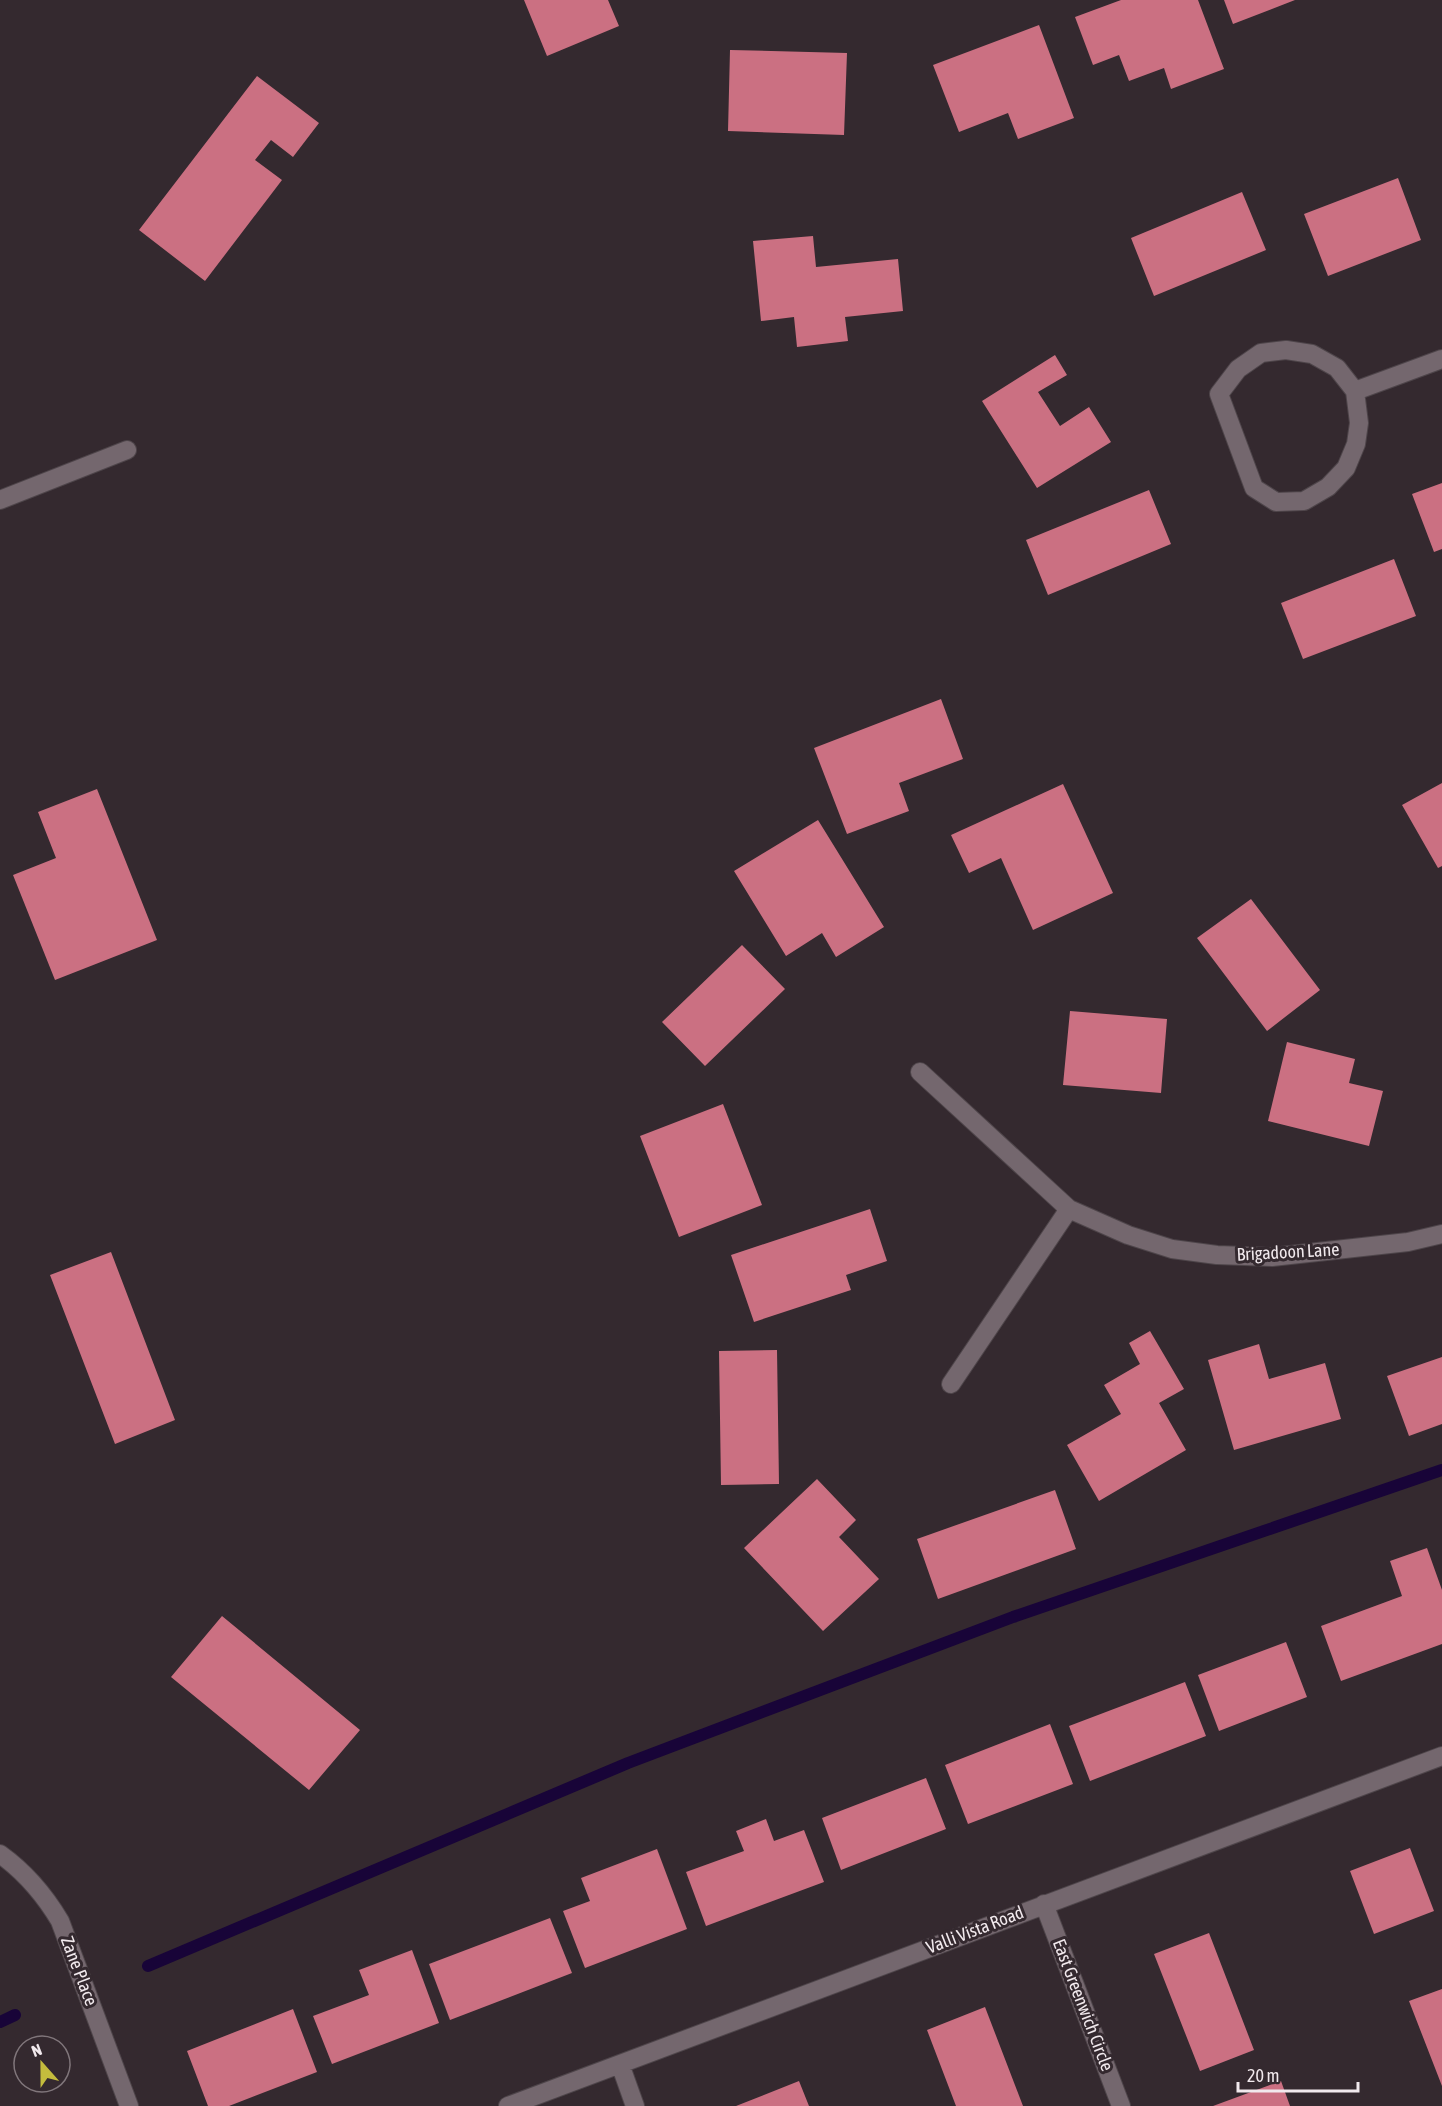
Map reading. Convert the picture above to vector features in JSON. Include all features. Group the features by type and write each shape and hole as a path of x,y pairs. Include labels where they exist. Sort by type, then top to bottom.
{"street":[{"path":"1286,351 1312,354 1337,368 1355,391 1359,423 1356,444 1346,468 1328,487 1304,501 1276,502 1254,488 1219,394 1238,369 1261,353 1286,351"},
{"path":"1355,391 1442,359"},
{"path":"0,500 127,450"},
{"name":"Brigadoon Lane","path":"920,1072 1069,1209 1128,1235 1172,1248 1217,1256 1272,1257 1408,1242 1442,1234"},
{"path":"951,1384 1069,1209"},
{"name":"Valli Vista Road","path":"508,2106 1442,1756"},
{"name":"Zane Place","path":"0,1854 21,1869 60,1921 129,2106"},
{"name":"East Greenwich Circle","path":"1044,1904 1121,2106"},
{"path":"620,2064 635,2106"}],"building":[{"path":"524,0 608,0 619,26 547,56"},
{"path":"1121,0 1198,0 1224,69 1171,89 1164,68 1129,81 1119,55 1093,65 1075,17"},
{"path":"1224,0 1295,0 1233,24"},
{"path":"1039,25 1074,118 1018,139 1008,113 959,132 933,65"},
{"path":"730,50 847,53 844,135 728,131"},
{"path":"257,76 319,123 293,157 271,140 255,160 282,180 205,281 139,230"},
{"path":"1398,178 1421,240 1328,276 1304,214"},
{"path":"1242,192 1266,250 1154,296 1131,238"},
{"path":"813,236 816,267 898,259 903,311 845,317 848,341 797,347 794,317 761,321 753,241"},
{"path":"1055,355 1067,375 1038,392 1060,426 1089,407 1111,442 1037,488 982,401"},
{"path":"1442,483 1442,549 1434,552 1412,494"},
{"path":"1149,490 1171,544 1048,595 1026,540"},
{"path":"1394,559 1416,616 1303,659 1281,603"},
{"path":"941,699 963,759 899,783 909,811 847,834 814,748"},
{"path":"1442,783 1442,866 1438,868 1402,805"},
{"path":"1063,784 1113,893 1033,930 1001,858 969,873 951,835"},
{"path":"97,789 157,940 55,980 13,875 56,858 38,812"},
{"path":"818,820 884,927 836,957 822,933 786,956 734,871"},
{"path":"1251,899 1320,990 1267,1031 1197,938"},
{"path":"742,945 785,989 705,1066 662,1022"},
{"path":"1070,1011 1167,1019 1161,1093 1063,1085"},
{"path":"1287,1042 1355,1059 1349,1083 1383,1091 1369,1146 1268,1121"},
{"path":"723,1104 762,1205 679,1237 640,1136"},
{"path":"870,1209 887,1261 846,1275 851,1290 754,1322 731,1255"},
{"path":"111,1252 175,1420 115,1444 50,1275"},
{"path":"1150,1331 1184,1389 1159,1403 1186,1450 1099,1501 1067,1445 1121,1414 1104,1385 1140,1364 1129,1343"},
{"path":"1259,1344 1269,1379 1325,1363 1341,1419 1234,1450 1208,1360"},
{"path":"777,1350 779,1484 721,1485 719,1351"},
{"path":"1442,1357 1442,1424 1409,1436 1387,1376"},
{"path":"817,1479 856,1520 839,1537 879,1579 823,1631 744,1548"},
{"path":"1055,1490 1076,1549 938,1599 917,1539"},
{"path":"1427,1548 1442,1590 1442,1644 1341,1681 1321,1626 1402,1596 1390,1561"},
{"path":"222,1616 360,1730 309,1790 171,1677"},
{"path":"1286,1642 1307,1697 1219,1731 1198,1675"},
{"path":"1185,1682 1206,1736 1090,1781 1069,1726"},
{"path":"1050,1724 1073,1784 968,1824 945,1765"},
{"path":"926,1778 946,1829 841,1870 822,1818"},
{"path":"766,1819 774,1841 804,1830 824,1882 706,1926 686,1872 744,1851 736,1831"},
{"path":"1410,1848 1434,1911 1374,1934 1350,1871"},
{"path":"657,1849 687,1929 585,1968 563,1911 590,1901 581,1878"},
{"path":"550,1918 572,1973 450,2020 429,1964"},
{"path":"1209,1933 1254,2050 1200,2071 1154,1954"},
{"path":"412,1950 439,2023 332,2064 313,2016 369,1995 359,1970"},
{"path":"1442,1989 1442,2086 1409,2001"},
{"path":"985,2007 1023,2106 956,2106 927,2030"},
{"path":"293,2009 317,2072 229,2106 208,2106 187,2051"},
{"path":"799,2081 809,2106 736,2106"},
{"path":"1281,2081 1290,2106 1213,2106"}],"waterway":[{"path":"148,1966 628,1763 1013,1617 1442,1470"},
{"path":"0,2022 15,2015"}]}
